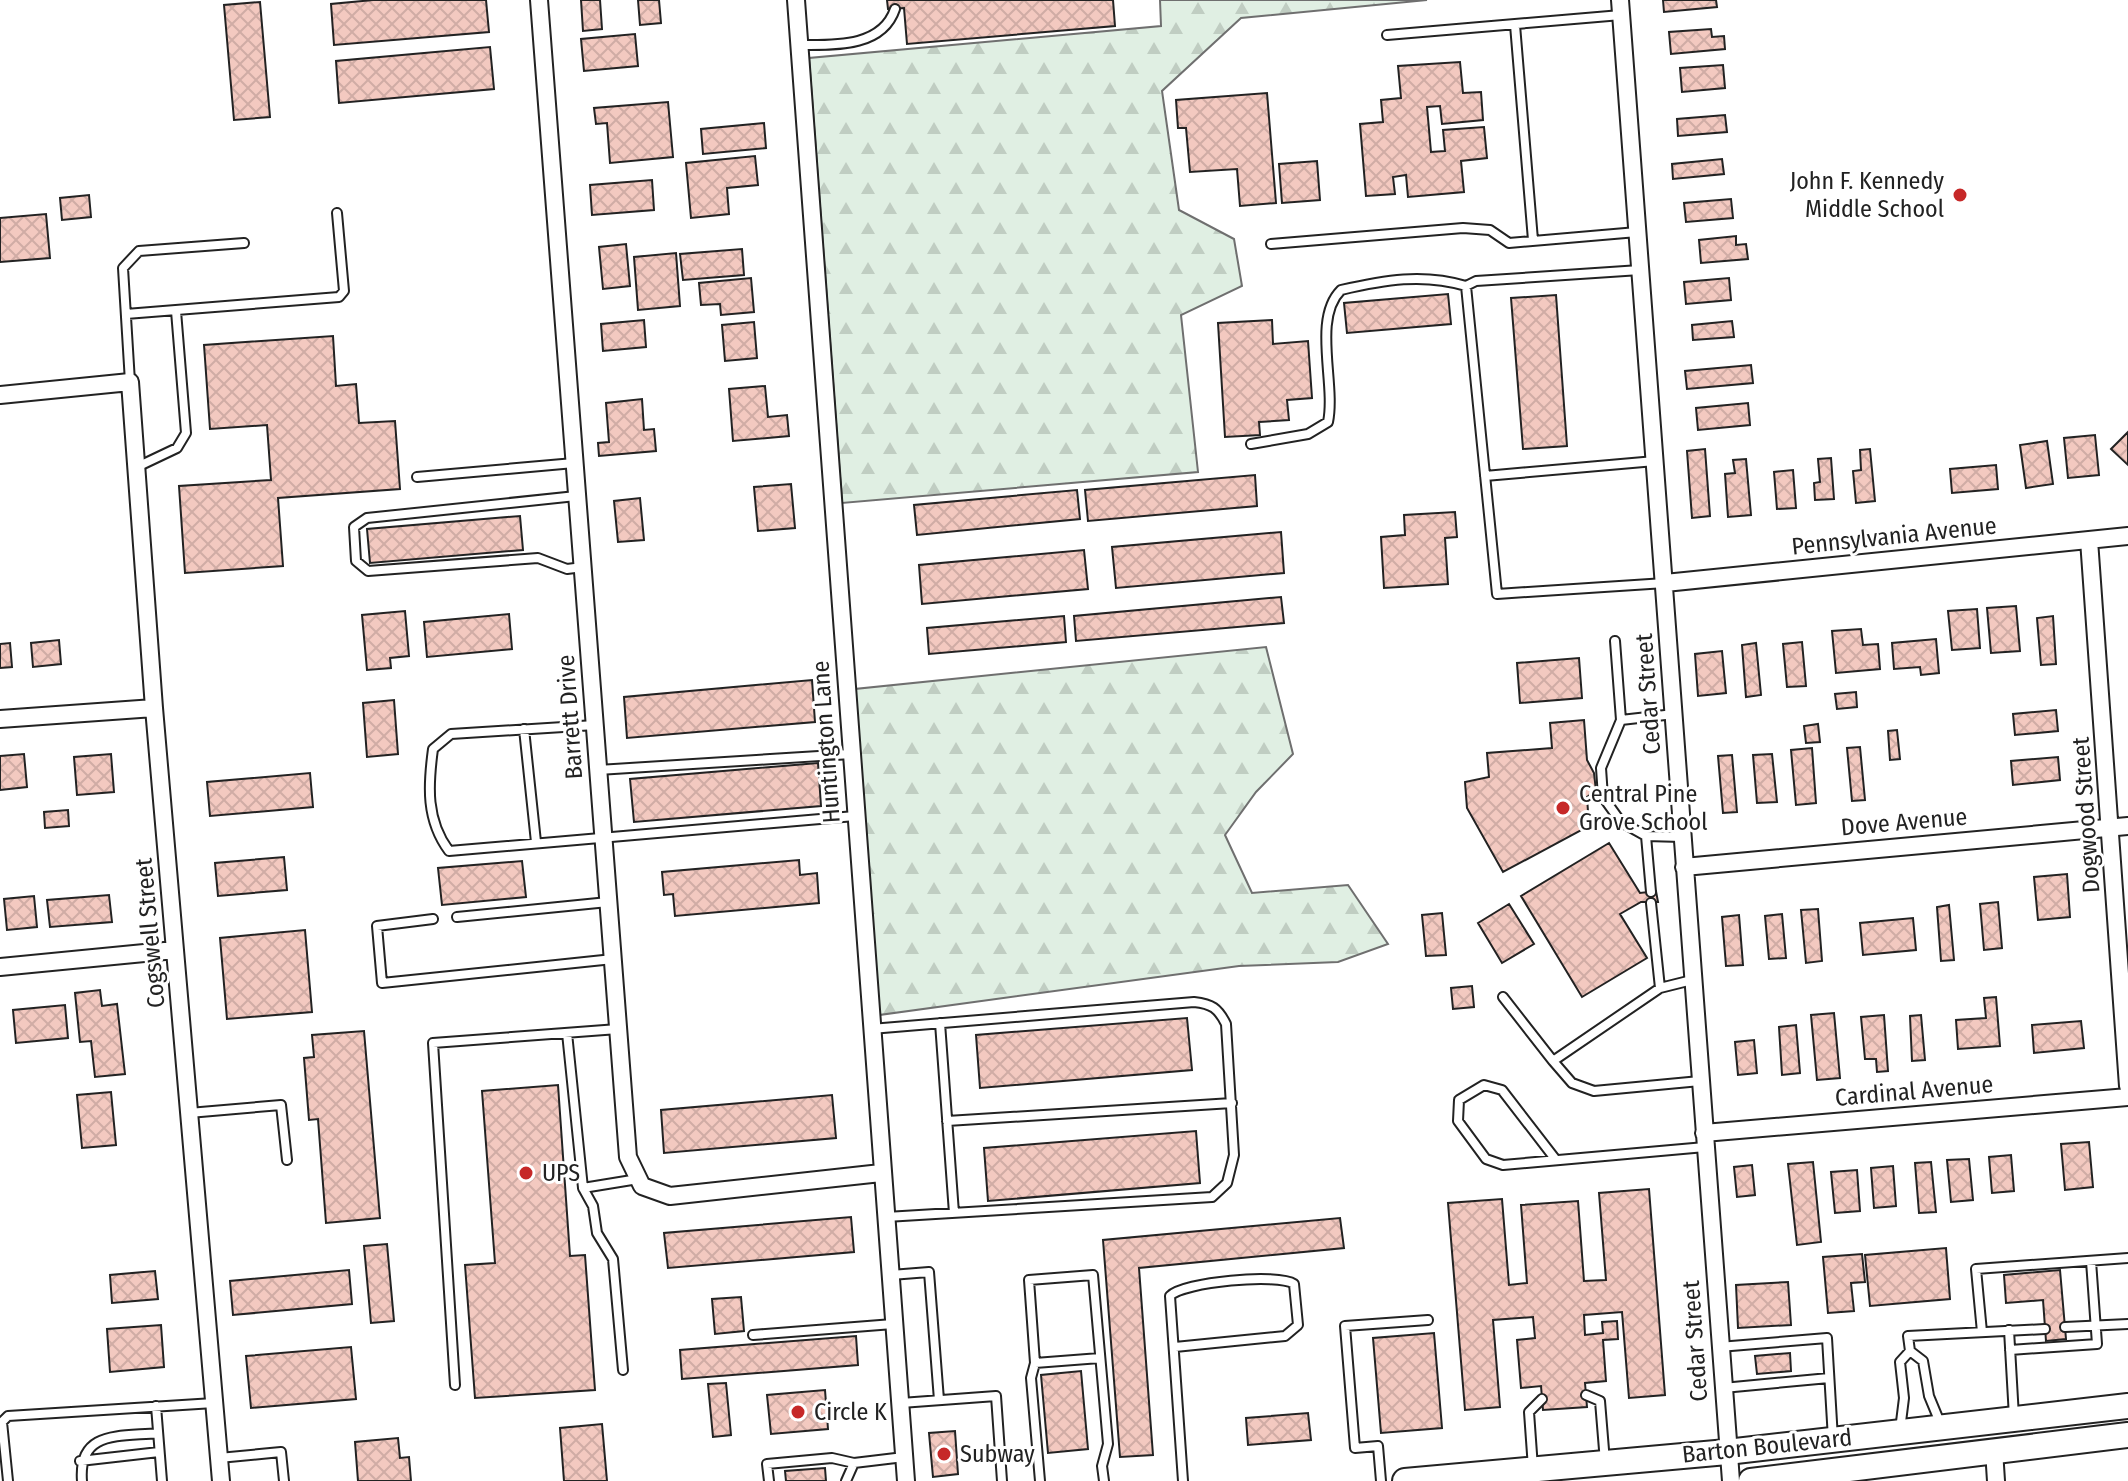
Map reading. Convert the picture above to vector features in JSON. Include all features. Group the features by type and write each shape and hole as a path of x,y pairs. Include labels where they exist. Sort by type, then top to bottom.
{"main road":[{"name":"Barton Boulevard","path":"1405,1481 1727,1452 2128,1406"},
{"name":"Barton Boulevard","path":"1751,1481 2128,1435"}],"street":[{"name":"Barrett Drive","path":"539,0 628,1157 639,1179"},
{"name":"Huntington Lane","path":"796,0 870,1029 906,1481"},
{"name":"Cedar Street","path":"1621,7 1731,1481"},
{"name":"Cogswell Street","path":"130,382 154,708 221,1481"},
{"path":"0,395 130,382"},
{"name":"Pennsylvania Avenue","path":"1665,583 2128,536"},
{"name":"Dogwood Street","path":"2089,540 2120,827 2128,1086"},
{"path":"0,719 154,708"},
{"name":"Dove Avenue","path":"1684,867 2120,827"},
{"path":"0,967 175,950"},
{"name":"Cardinal Avenue","path":"1704,1140 2128,1097"},
{"path":"639,1179 642,1186 670,1196 881,1173"},
{"path":"1994,1450 1996,1481"}],"lane":[{"path":"1387,35 1515,25 1621,7"},
{"path":"799,45 844,45 873,36 892,18 895,9"},
{"path":"1515,25 1533,240"},
{"path":"126,314 339,297 344,291 337,213"},
{"path":"1271,244 1463,228 1490,230 1509,243 1638,232"},
{"path":"130,382 123,268 139,251 244,243"},
{"path":"1251,444 1308,434 1328,422 1331,405 1327,311 1331,300 1341,290 1383,280 1439,278 1466,286 1476,281 1641,270"},
{"path":"1466,286 1497,594 1665,583"},
{"path":"137,468 177,448 186,433 176,311"},
{"path":"1485,476 1656,461"},
{"path":"417,477 575,463"},
{"path":"577,496 367,518 354,527 356,561 368,571 538,558 567,569 583,567"},
{"path":"1615,641 1621,720 1601,768 1603,797 1621,822 1646,836 1682,837"},
{"path":"1621,720 1674,714"},
{"path":"595,725 451,734 433,749 428,787 435,833 449,851 603,835 855,816"},
{"path":"524,729 536,842"},
{"path":"598,770 851,754"},
{"path":"1646,836 1651,892"},
{"path":"457,917 608,902"},
{"path":"1651,903 1660,988"},
{"path":"433,919 377,926 382,983 613,959"},
{"path":"1553,1061 1660,988 1692,980"},
{"path":"1503,997 1572,1083 1594,1091 1700,1081"},
{"path":"870,1029 1194,1002 1210,1004 1219,1011 1226,1024 1232,1103 1232,1170 1227,1183 1212,1197 884,1217"},
{"path":"940,1023 954,1213"},
{"path":"455,1385 433,1043 618,1029"},
{"path":"567,1033 583,1188 593,1206 597,1233 613,1259 623,1370"},
{"path":"1556,1160 1502,1090 1484,1085 1459,1100 1458,1121 1486,1159 1503,1165 1556,1160 1704,1140"},
{"path":"947,1121 1232,1103"},
{"path":"189,1113 281,1105 287,1160"},
{"path":"583,1188 639,1179"},
{"path":"1982,1332 1976,1269 2128,1258"},
{"path":"2010,1350 2097,1344 2091,1261"},
{"path":"889,1275 929,1272 939,1400"},
{"path":"1040,1481 1031,1378 1035,1363 1029,1280 1093,1275 1108,1444 1102,1466 1104,1481"},
{"path":"1175,1347 1285,1336 1298,1325 1297,1291 1287,1279 1275,1278 1177,1289 1170,1296 1183,1481"},
{"path":"1381,1481 1378,1446 1355,1448 1345,1326 1428,1320"},
{"path":"753,1335 893,1324"},
{"path":"2065,1327 2128,1324"},
{"path":"1942,1427 1929,1396 1923,1361 1910,1351 1908,1336 2045,1329"},
{"path":"2009,1330 2014,1419"},
{"path":"1719,1347 1827,1338 1833,1439"},
{"path":"1776,1342 1778,1354"},
{"path":"1763,1343 1764,1355"},
{"path":"1900,1432 1904,1398 1900,1362 1910,1351"},
{"path":"1035,1363 1100,1358"},
{"path":"1779,1372 1780,1383"},
{"path":"1766,1373 1767,1384"},
{"path":"1722,1388 1829,1378"},
{"path":"1586,1395 1600,1401 1605,1463"},
{"path":"900,1403 996,1396 1002,1481"},
{"path":"1533,1469 1529,1412 1542,1399"},
{"path":"8,1481 2,1422 8,1416 214,1403"},
{"path":"156,1406 162,1481"},
{"path":"82,1481 80,1461 86,1449 97,1441 158,1433"},
{"path":"80,1461 159,1452"},
{"path":"219,1458 281,1452 284,1481"},
{"path":"769,1481 767,1464 832,1458 854,1463 904,1456"},
{"path":"846,1481 854,1463"}],"green space":[{"path":"1160,0 1427,0 1241,18 1162,91 1179,210 1234,239 1242,286 1181,315 1198,472 842,503 809,58 1161,26"},
{"path":"1266,647 1293,754 1256,792 1225,835 1252,893 1348,885 1388,944 1338,962 1239,966 879,1015 855,689"}],"building":[{"path":"373,0 486,0 489,32 334,45 331,4"},
{"path":"581,0 600,0 602,29 583,31"},
{"path":"638,0 659,0 661,23 640,25"},
{"path":"887,0 1113,0 1115,26 907,44 904,8 888,9"},
{"path":"1663,0 1716,0 1717,7 1664,12"},
{"path":"260,2 270,117 234,120 224,5"},
{"path":"1711,29 1712,37 1724,36 1725,49 1671,54 1669,32"},
{"path":"635,34 638,66 584,71 581,39"},
{"path":"490,47 494,89 339,103 336,61"},
{"path":"1460,62 1463,93 1481,92 1483,120 1442,124 1440,106 1427,107 1431,152 1445,151 1443,130 1484,127 1487,158 1461,161 1464,192 1408,197 1406,175 1393,177 1395,194 1366,196 1360,124 1383,122 1381,100 1401,98 1398,66"},
{"path":"1723,65 1725,88 1682,92 1680,68"},
{"path":"1267,93 1276,203 1240,206 1237,169 1190,172 1186,128 1178,128 1176,100"},
{"path":"668,102 673,157 610,163 607,123 596,124 594,108"},
{"path":"1725,115 1727,132 1678,136 1677,119"},
{"path":"764,123 766,148 703,154 701,129"},
{"path":"755,156 758,185 727,188 729,214 691,218 686,163"},
{"path":"1722,159 1724,174 1673,179 1672,164"},
{"path":"1317,161 1320,200 1282,203 1279,164"},
{"path":"652,180 654,210 592,215 590,185"},
{"path":"89,195 91,217 62,220 60,198"},
{"path":"1731,199 1733,218 1686,222 1684,203"},
{"path":"46,214 50,258 0,262 0,218"},
{"path":"1736,236 1736,245 1746,244 1748,259 1701,263 1699,240"},
{"path":"626,244 630,286 603,289 599,247"},
{"path":"742,249 744,275 683,280 680,254"},
{"path":"676,253 680,306 638,310 634,257"},
{"path":"751,278 754,312 721,315 720,304 701,305 699,283"},
{"path":"1729,278 1731,300 1686,304 1684,282"},
{"path":"1448,294 1451,324 1347,333 1344,303"},
{"path":"1556,295 1567,446 1523,449 1511,298"},
{"path":"644,320 646,347 603,351 601,324"},
{"path":"1272,320 1273,344 1308,341 1312,398 1287,400 1289,420 1259,422 1260,435 1225,437 1218,323"},
{"path":"1732,321 1734,337 1693,340 1692,325"},
{"path":"754,322 757,358 725,361 722,325"},
{"path":"333,336 336,386 356,384 359,423 395,421 400,489 278,498 283,566 185,573 179,486 271,480 267,425 210,429 204,345"},
{"path":"1751,365 1753,383 1687,389 1685,371"},
{"path":"765,386 768,417 787,415 789,436 733,441 729,389"},
{"path":"642,399 644,430 654,429 656,451 599,456 598,443 609,442 606,403"},
{"path":"1748,403 1750,425 1698,430 1696,408"},
{"path":"2128,432 2128,465 2111,449"},
{"path":"2095,435 2099,475 2068,478 2064,438"},
{"path":"2047,441 2053,484 2026,488 2020,445"},
{"path":"1705,449 1710,516 1692,518 1687,451"},
{"path":"1870,449 1875,501 1856,503 1853,471 1861,470 1860,450"},
{"path":"1831,458 1834,499 1815,500 1814,483 1820,482 1818,459"},
{"path":"1746,459 1751,515 1728,517 1725,474 1735,473 1733,460"},
{"path":"1996,465 1998,489 1952,493 1950,469"},
{"path":"1793,470 1796,508 1777,509 1774,472"},
{"path":"1255,475 1257,506 1088,521 1085,490"},
{"path":"791,484 795,528 758,531 754,487"},
{"path":"1077,490 1080,519 917,535 914,505"},
{"path":"640,498 644,540 618,542 614,501"},
{"path":"1455,512 1457,537 1445,538 1448,584 1384,588 1381,537 1405,535 1404,515"},
{"path":"520,516 523,550 370,563 367,529"},
{"path":"1281,532 1284,573 1116,588 1112,547"},
{"path":"1084,550 1088,589 922,604 919,565"},
{"path":"1281,597 1284,623 1076,641 1074,616"},
{"path":"2016,606 2020,651 1991,653 1987,608"},
{"path":"1977,609 1980,648 1952,650 1948,611"},
{"path":"405,611 409,656 390,658 391,668 367,670 362,615"},
{"path":"509,614 512,649 427,657 424,622"},
{"path":"1064,616 1066,642 929,654 927,628"},
{"path":"2053,616 2056,664 2041,665 2037,618"},
{"path":"1861,629 1863,645 1878,644 1880,669 1836,673 1832,631"},
{"path":"1936,639 1939,673 1921,675 1920,667 1894,669 1892,643"},
{"path":"59,640 61,664 33,667 31,643"},
{"path":"1802,642 1806,686 1787,687 1783,644"},
{"path":"10,643 12,667 0,668 0,644"},
{"path":"1756,643 1761,695 1746,697 1742,645"},
{"path":"1722,651 1726,693 1698,696 1695,654"},
{"path":"1579,658 1582,698 1520,703 1517,663"},
{"path":"812,680 815,722 627,738 624,697"},
{"path":"1856,692 1857,707 1837,709 1835,694"},
{"path":"394,700 398,754 367,757 363,703"},
{"path":"2056,710 2058,731 2015,735 2013,714"},
{"path":"1584,720 1587,760 1594,773 1596,791 1587,797 1589,826 1503,872 1467,808 1465,782 1489,777 1487,753 1552,748 1550,723"},
{"path":"1818,724 1820,742 1806,743 1804,726"},
{"path":"1897,730 1900,759 1890,760 1888,731"},
{"path":"1860,747 1865,800 1852,801 1847,748"},
{"path":"1812,748 1816,803 1796,805 1791,750"},
{"path":"24,754 27,787 0,790 0,756"},
{"path":"111,754 114,792 77,795 74,757"},
{"path":"1772,754 1777,802 1757,803 1753,755"},
{"path":"1732,755 1737,812 1723,813 1718,756"},
{"path":"2058,757 2060,780 2013,785 2011,761"},
{"path":"818,763 821,806 634,822 630,779"},
{"path":"310,773 313,807 210,816 207,782"},
{"path":"68,810 69,826 45,828 44,812"},
{"path":"1609,843 1640,893 1656,891 1658,902 1641,902 1620,914 1647,958 1582,997 1521,896"},
{"path":"284,857 287,890 218,896 215,863"},
{"path":"799,860 800,875 817,873 819,903 675,916 673,894 664,895 662,872"},
{"path":"522,861 526,897 442,905 438,868"},
{"path":"2067,874 2070,917 2038,920 2034,877"},
{"path":"109,895 112,922 50,927 47,900"},
{"path":"34,896 37,927 7,930 4,899"},
{"path":"1998,902 2002,948 1984,950 1980,904"},
{"path":"1509,904 1534,944 1502,963 1478,923"},
{"path":"1949,905 1954,960 1941,961 1937,907"},
{"path":"1818,909 1822,961 1806,963 1801,910"},
{"path":"1442,913 1446,955 1426,956 1422,915"},
{"path":"1782,914 1786,958 1769,959 1765,916"},
{"path":"1739,915 1743,965 1726,966 1722,917"},
{"path":"1913,918 1916,950 1863,955 1860,923"},
{"path":"305,930 312,1012 227,1019 220,938"},
{"path":"1472,986 1474,1007 1453,1009 1451,988"},
{"path":"100,990 102,1006 117,1004 125,1074 95,1077 91,1041 80,1042 75,993"},
{"path":"1996,997 2000,1046 1958,1049 1956,1020 1986,1018 1984,998"},
{"path":"65,1005 68,1038 16,1043 13,1010"},
{"path":"1834,1013 1840,1078 1817,1080 1811,1015"},
{"path":"1884,1015 1888,1071 1877,1072 1876,1059 1865,1059 1861,1017"},
{"path":"1921,1015 1925,1060 1912,1061 1910,1016"},
{"path":"1187,1018 1192,1070 980,1088 976,1035"},
{"path":"2081,1021 2084,1048 2034,1053 2032,1025"},
{"path":"1796,1025 1800,1073 1782,1075 1779,1027"},
{"path":"364,1031 380,1218 326,1223 318,1119 309,1120 304,1058 314,1057 312,1035"},
{"path":"1754,1040 1757,1073 1738,1075 1735,1042"},
{"name":"UPS","path":"558,1085 570,1256 585,1255 595,1390 475,1398 465,1265 495,1263 482,1091"},
{"path":"111,1092 116,1145 82,1148 77,1095"},
{"path":"832,1095 836,1138 664,1153 661,1110"},
{"path":"1196,1131 1200,1183 988,1201 984,1148"},
{"path":"2089,1142 2093,1187 2065,1190 2061,1144"},
{"path":"2011,1155 2014,1191 1992,1193 1989,1157"},
{"path":"1969,1159 1973,1200 1951,1202 1947,1160"},
{"path":"1813,1162 1821,1242 1797,1245 1788,1164"},
{"path":"1931,1162 1936,1212 1919,1213 1915,1163"},
{"path":"1752,1165 1755,1195 1737,1197 1734,1167"},
{"path":"1893,1166 1896,1206 1874,1208 1871,1168"},
{"path":"1857,1170 1860,1211 1835,1213 1831,1172"},
{"path":"1649,1189 1665,1395 1629,1398 1622,1312 1584,1315 1585,1335 1603,1333 1602,1322 1617,1321 1618,1339 1603,1340 1606,1381 1585,1383 1587,1407 1543,1410 1541,1386 1521,1388 1517,1340 1535,1338 1533,1317 1493,1320 1500,1407 1465,1410 1448,1203 1502,1199 1509,1285 1527,1283 1521,1205 1578,1201 1584,1281 1606,1280 1599,1193"},
{"path":"851,1217 854,1252 668,1268 664,1233"},
{"path":"1340,1218 1344,1248 1139,1268 1153,1455 1120,1457 1103,1240"},
{"path":"387,1244 394,1321 371,1323 364,1246"},
{"path":"1946,1248 1950,1299 1870,1306 1865,1255"},
{"path":"1862,1254 1865,1282 1851,1283 1854,1311 1828,1313 1823,1257"},
{"path":"349,1270 352,1304 233,1315 230,1281"},
{"path":"2060,1270 2066,1339 2046,1341 2043,1300 2006,1303 2004,1275"},
{"path":"155,1271 158,1299 112,1303 110,1275"},
{"path":"1788,1282 1791,1325 1738,1328 1736,1285"},
{"path":"741,1297 744,1331 715,1334 712,1299"},
{"path":"161,1325 164,1367 110,1372 107,1329"},
{"path":"1434,1333 1442,1428 1381,1433 1373,1338"},
{"path":"856,1336 858,1365 682,1379 680,1350"},
{"path":"351,1347 356,1399 251,1408 246,1356"},
{"path":"1790,1353 1791,1371 1757,1374 1755,1356"},
{"path":"1081,1371 1088,1449 1048,1453 1041,1375"},
{"path":"726,1383 731,1435 713,1437 708,1384"},
{"name":"Circle K","path":"825,1390 828,1429 771,1434 767,1395"},
{"path":"1308,1413 1311,1440 1248,1445 1246,1418"},
{"path":"602,1424 607,1481 564,1481 560,1428"},
{"name":"Subway","path":"955,1431 958,1474 933,1477 929,1433"},
{"path":"398,1438 400,1458 409,1457 411,1481 358,1481 355,1442"},
{"path":"825,1468 826,1481 786,1481 785,1471"}],"place":[{"name":"John F. Kennedy Middle School","path":"1960,195"},
{"name":"Central Pine Grove School","path":"1563,808"},
{"name":"UPS","path":"526,1173"},
{"name":"Circle K","path":"798,1412"},
{"name":"Subway","path":"944,1454"}]}
